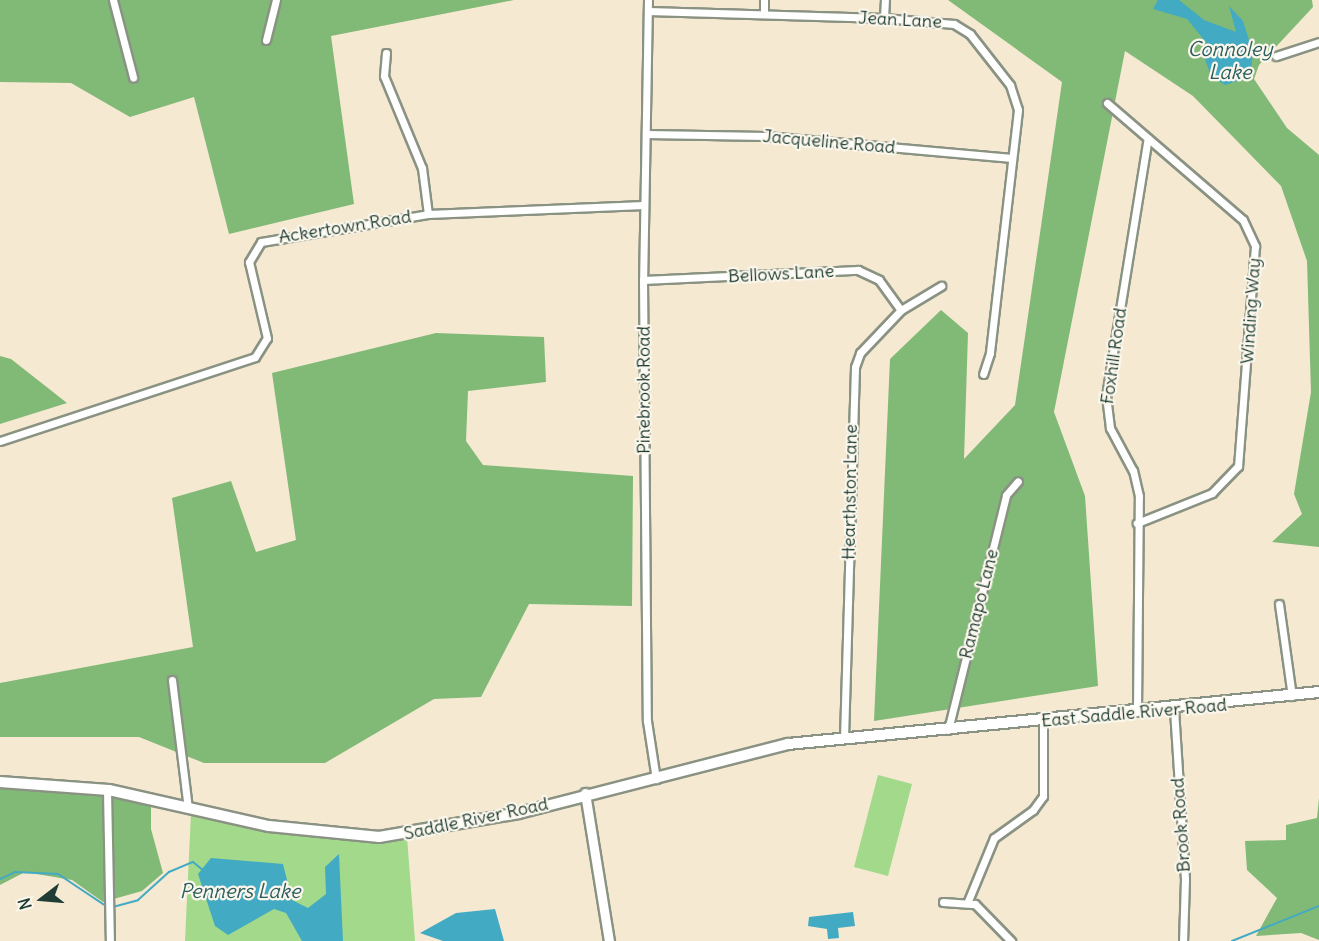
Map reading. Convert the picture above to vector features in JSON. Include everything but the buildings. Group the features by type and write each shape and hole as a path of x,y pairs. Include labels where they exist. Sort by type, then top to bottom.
{"main road":[{"name":"East Saddle River Road","path":"948,730 1174,710 1319,692"},
{"name":"Saddle River Road","path":"0,782 107,790 269,826 379,837 486,819 585,793 656,779 788,744 948,730"}],"street":[{"path":"113,0 133,77"},
{"path":"266,40 276,0"},
{"name":"Pinebrook Road","path":"648,0 643,280 646,721 656,779"},
{"path":"764,0 764,14"},
{"path":"884,18 885,0"},
{"name":"Jean Lane","path":"648,11 884,18 954,24 970,34 1017,98 1012,158 983,374"},
{"path":"1276,56 1319,42"},
{"path":"386,53 384,76 423,168 428,214"},
{"name":"Winding Way","path":"1107,103 1248,226 1256,246 1238,466 1212,493 1137,523"},
{"name":"Jacqueline Road","path":"646,134 766,136 1012,158"},
{"name":"Foxhill Road","path":"1137,712 1137,482 1110,428 1106,396 1148,138"},
{"name":"Ackertown Road","path":"0,441 255,357 267,338 249,262 261,242 428,214 644,205"},
{"name":"Bellows Lane","path":"643,280 858,270 879,280 901,310"},
{"name":"Hearthston Lane","path":"844,738 855,367 901,310 941,286"},
{"name":"Ramapo Lane","path":"948,730 1006,495 1017,481"},
{"path":"1279,604 1292,696"},
{"path":"172,681 188,808"},
{"name":"Brook Road","path":"1174,710 1185,879 1183,941"},
{"path":"968,901 994,838 1043,796 1043,721"},
{"path":"107,790 110,941"},
{"path":"585,793 609,941"},
{"path":"943,902 968,901 1011,941"}],"green space":[{"path":"0,0 514,0 331,36 354,204 229,234 194,97 130,117 71,83 0,82"},
{"path":"948,0 1312,0 1313,7 1259,65 1254,79 1287,128 1319,155 1319,547 1272,542 1302,514 1294,494 1311,392 1307,261 1281,186 1193,96 1125,51 1054,412 1085,496 1098,686 874,721 890,359 941,310 968,333 964,459 1015,405 1062,82"},
{"path":"436,333 544,337 546,382 468,391 466,441 483,465 633,476 632,606 529,604 481,697 434,699 325,763 204,763 139,737 0,737 0,683 193,647 172,498 231,481 256,552 296,540 272,373"},
{"path":"0,356 11,359 67,403 0,424"},
{"path":"878,775 912,784 888,876 854,867"},
{"path":"0,779 151,797 151,829 163,873 142,891 103,902 72,880 25,872 0,885"},
{"path":"1319,798 1319,940 1301,933 1256,936 1277,898 1247,870 1245,841 1286,840 1286,825 1317,818"},
{"path":"191,813 245,826 407,837 415,941 185,941"}],"water":[{"name":"Connoley Lake","path":"1158,0 1179,0 1204,20 1236,32 1229,6 1243,21 1253,53 1250,77 1225,85 1211,76 1202,51 1209,46 1187,19 1153,9"},
{"name":"Penners Lake","path":"339,854 343,941 302,941 286,913 274,909 228,935 215,926 198,874 211,858 283,864 292,900 308,908 326,894 325,867"},
{"path":"495,909 504,941 443,941 420,933 456,913"},
{"path":"853,912 855,926 838,928 839,938 828,939 827,929 808,926 809,917"}],"waterway":[{"path":"0,879 15,872 58,874 109,908 138,900 169,872 193,862 203,870"},
{"path":"1232,941 1319,906"}]}
